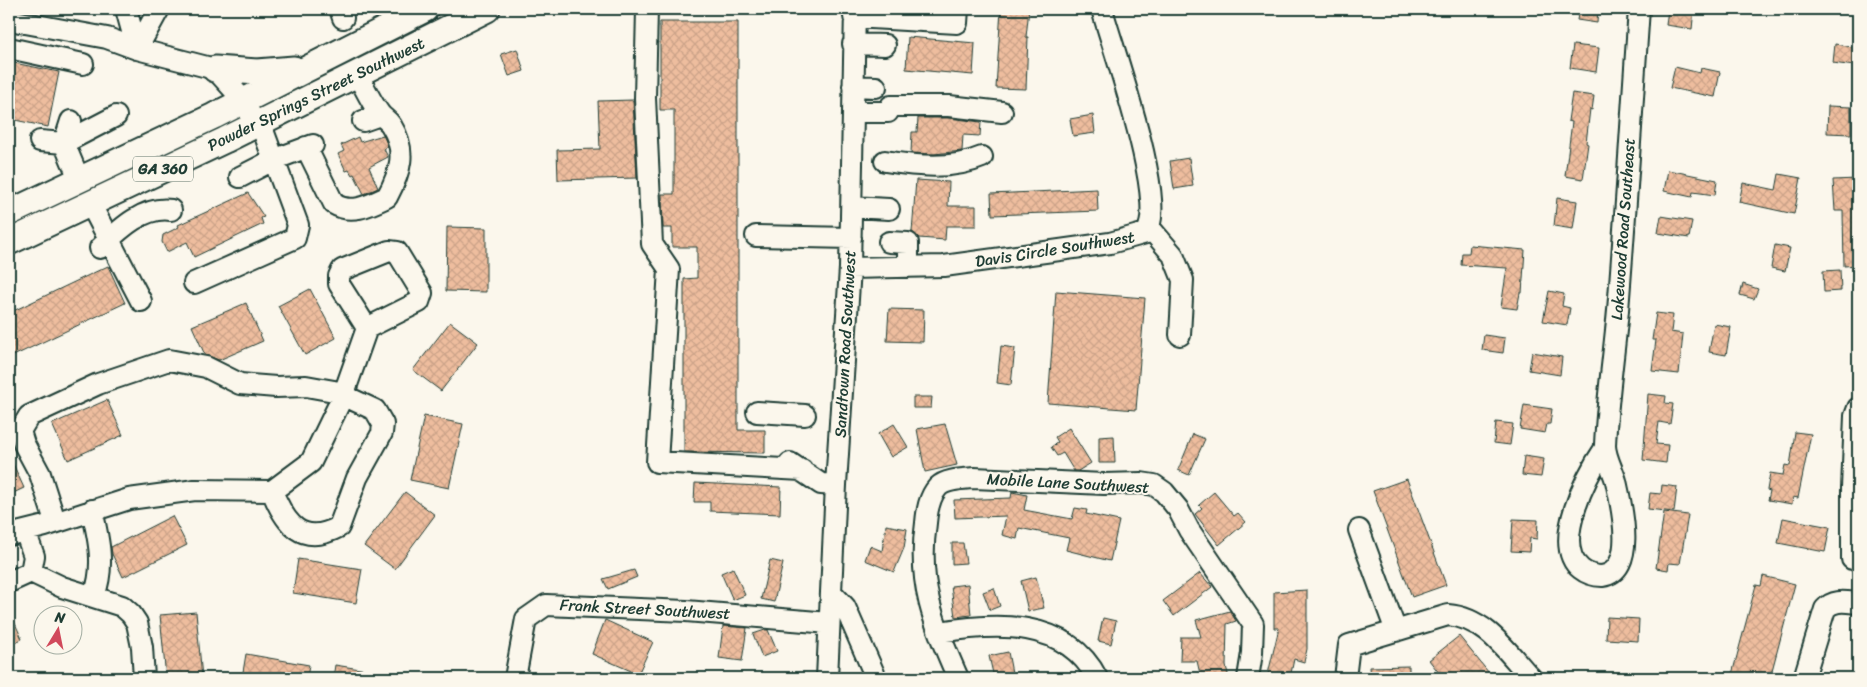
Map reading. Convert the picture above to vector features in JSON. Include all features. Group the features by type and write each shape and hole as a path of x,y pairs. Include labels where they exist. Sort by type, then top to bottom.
{"main road":[{"name":"Powder Springs Street Southwest","path":"9,213 244,101 425,9"},
{"name":"Powder Springs Street Southwest","path":"9,242 255,124 487,9"},
{"path":"216,69 257,72 309,67"}],"street":[{"path":"126,9 137,49"},
{"path":"137,49 159,9"},
{"path":"647,9 645,98 652,244 669,269 657,462 802,470"},
{"path":"855,13 957,23 958,9"},
{"name":"Davis Circle Southwest","path":"850,268 944,266 1110,243 1143,236 1150,228 1153,218 1143,151 1102,9"},
{"name":"Lakewood Road Southeast","path":"1605,448 1593,466 1580,494 1569,533 1569,545 1576,565 1592,575 1603,576 1613,571 1620,563 1625,538 1616,481 1605,448 1618,309 1639,9"},
{"name":"Sandtown Road Southwest","path":"827,678 836,485 850,268 855,13"},
{"path":"9,20 88,34 137,49 216,69 244,101 255,124 264,133 298,226 295,238 194,283"},
{"path":"9,48 82,70 88,34"},
{"path":"853,44 885,45"},
{"path":"240,177 273,160 310,146 334,204 345,209 369,206 387,197 395,182 402,155 400,141 390,122 372,118 357,74"},
{"path":"853,86 876,87"},
{"path":"853,112 888,112 891,106 949,106 1002,112"},
{"path":"40,141 64,143 116,116"},
{"path":"70,121 64,143 79,180"},
{"path":"885,160 912,165 954,165 982,157"},
{"path":"90,203 103,245 141,301"},
{"path":"852,207 889,209"},
{"path":"103,245 119,228 147,213 162,208 170,210"},
{"path":"1150,228 1173,255 1183,280 1180,335"},
{"path":"756,236 851,238"},
{"path":"889,242 908,243 908,267"},
{"path":"31,572 34,556 17,533 129,499 195,490 272,491 311,462 343,396 367,328"},
{"path":"56,522 40,474 24,444 20,431 29,416 98,384 169,360 206,367 240,384 276,387 306,386 334,391 374,410 383,424 382,433 357,478 339,527 321,534 305,534 295,529 281,513 272,491"},
{"path":"1852,559 1852,488 1855,416 1858,408"},
{"path":"757,412 797,414"},
{"path":"784,459 821,484 836,485"},
{"name":"Mobile Lane Southwest","path":"939,632 927,598 923,574 923,544 930,500 938,486 953,480 974,478 1104,484 1141,483 1154,485 1164,492 1178,509 1189,530 1252,624 1252,653 1248,678"},
{"path":"92,510 102,559 94,596"},
{"path":"1359,530 1396,631"},
{"path":"9,582 31,572 62,586 122,606 137,623 142,647 144,678"},
{"path":"831,592 845,607 876,678"},
{"path":"1804,678 1825,608 1830,603 1836,602 1858,604"},
{"name":"Frank Street Southwest","path":"515,678 526,619 546,605 686,610 829,623"},
{"path":"1345,678 1349,645 1448,615 1460,616 1486,629 1531,678"},
{"path":"958,678 939,632 999,625 1017,626 1068,646 1083,658 1097,678"}],"building":[{"path":"1001,9 1029,9 1026,37 1028,37 1026,89 996,88"},
{"path":"1579,9 1598,9 1597,23 1577,20"},
{"path":"1668,9 1694,9 1692,29 1666,25"},
{"path":"660,22 738,22 738,430 765,430 765,453 684,452 684,279 697,278 697,247 672,247 672,228 663,228 662,194 674,194 674,110 660,110"},
{"path":"908,37 975,43 973,75 906,69"},
{"path":"1835,44 1857,48 1854,66 1833,63"},
{"path":"1573,45 1599,48 1596,72 1570,68"},
{"path":"517,49 524,71 509,76 501,54"},
{"path":"9,62 59,72 48,127 15,120 15,116 9,114"},
{"path":"1675,67 1700,73 1701,68 1720,72 1715,97 1670,88"},
{"path":"1572,93 1594,96 1592,110 1590,109 1583,179 1565,176 1572,122 1568,121"},
{"path":"633,100 637,178 558,180 557,150 600,149 598,101"},
{"path":"1828,106 1851,107 1851,134 1827,133"},
{"path":"1093,115 1095,133 1073,136 1070,119"},
{"path":"918,118 948,118 981,122 980,136 963,135 962,151 934,154 911,153 912,132 917,132"},
{"path":"383,135 388,146 384,149 388,157 369,167 378,188 364,194 354,174 352,175 349,170 346,171 338,154 344,151 341,145 358,137 360,142"},
{"path":"1189,158 1193,186 1174,189 1170,161"},
{"path":"1668,170 1717,180 1715,195 1693,192 1692,197 1664,191"},
{"path":"1779,174 1801,178 1794,214 1739,202 1743,183 1776,190"},
{"path":"1857,179 1858,265 1844,266 1843,211 1835,211 1833,180"},
{"path":"916,180 949,182 948,206 976,206 976,226 946,226 945,240 919,238 912,232"},
{"path":"1097,189 1098,211 992,215 991,194"},
{"path":"248,193 264,217 261,218 263,224 194,257 187,242 167,252 162,242 163,235 179,227 178,225"},
{"path":"1557,198 1577,201 1573,229 1554,226"},
{"path":"1661,216 1692,221 1689,238 1658,233"},
{"path":"447,227 486,228 486,292 446,291"},
{"path":"1470,245 1525,250 1522,293 1520,293 1517,309 1501,307 1507,268 1461,265 1462,253 1469,253"},
{"path":"1775,245 1790,248 1785,271 1771,268"},
{"path":"108,266 125,303 9,358 9,313"},
{"path":"1840,270 1841,291 1824,292 1823,271"},
{"path":"1743,284 1758,289 1754,299 1740,295"},
{"path":"310,289 336,338 305,355 278,306"},
{"path":"1056,291 1145,298 1136,410 1048,403"},
{"path":"1549,291 1564,294 1562,306 1570,308 1567,325 1543,321"},
{"path":"246,303 263,341 219,360 205,355 192,326"},
{"path":"889,309 924,310 923,342 887,341"},
{"path":"1656,313 1673,315 1671,332 1683,334 1679,374 1652,371 1656,340 1652,340"},
{"path":"450,322 478,343 441,391 413,370"},
{"path":"1714,324 1731,327 1726,355 1709,352"},
{"path":"1484,335 1505,338 1503,353 1482,350"},
{"path":"1001,346 1015,348 1011,385 997,383"},
{"path":"1532,352 1562,357 1560,375 1529,370"},
{"path":"1648,394 1666,396 1665,403 1673,404 1670,424 1659,422 1656,444 1668,445 1666,463 1643,460"},
{"path":"913,397 932,397 931,408 913,408"},
{"path":"107,400 123,435 68,460 52,424"},
{"path":"1524,405 1552,409 1550,424 1547,424 1545,433 1520,429"},
{"path":"424,416 463,424 449,488 410,480"},
{"path":"1496,422 1513,424 1510,445 1494,443"},
{"path":"894,424 908,447 891,457 878,434"},
{"path":"945,424 957,465 925,472 917,429"},
{"path":"1069,428 1091,463 1078,471 1074,471 1063,453 1057,456 1051,447 1058,442 1055,437"},
{"path":"1795,432 1811,434 1798,498 1793,497 1792,504 1768,500 1770,491 1767,490 1770,473 1783,475 1785,465 1790,466"},
{"path":"1193,434 1205,439 1189,475 1178,470"},
{"path":"1114,436 1115,463 1099,463 1099,437"},
{"path":"9,455 24,488 9,495"},
{"path":"1524,456 1544,459 1541,477 1522,475"},
{"path":"1407,479 1446,585 1412,597 1373,491"},
{"path":"695,483 781,487 780,514 710,511 710,502 694,502"},
{"path":"1662,485 1677,487 1674,512 1648,509 1650,493 1661,494"},
{"path":"405,492 435,515 395,569 364,546"},
{"path":"1012,492 1027,495 1024,510 1072,519 1075,508 1087,510 1086,514 1119,521 1110,561 1066,550 1069,538 1019,528 1017,539 1002,535 1006,516 955,518 954,500 1011,498"},
{"path":"1214,492 1234,516 1238,513 1246,522 1219,545 1195,514 1202,508 1199,505"},
{"path":"1664,512 1688,515 1680,564 1669,563 1668,570 1656,568"},
{"path":"172,516 187,545 123,577 112,554 111,547"},
{"path":"1783,518 1830,527 1825,552 1778,543"},
{"path":"1513,519 1538,520 1537,539 1530,538 1529,552 1511,551"},
{"path":"886,525 907,529 904,548 894,572 865,560 870,546 882,551"},
{"path":"952,543 963,543 966,563 952,564"},
{"path":"298,559 362,569 356,603 293,593"},
{"path":"770,560 783,563 774,602 761,599"},
{"path":"733,568 745,595 733,600 721,573"},
{"path":"634,570 637,577 608,589 603,579"},
{"path":"1200,573 1212,587 1174,616 1163,601"},
{"path":"1763,576 1795,584 1770,678 1731,678 1756,585 1761,586"},
{"path":"1036,577 1044,608 1028,611 1021,581"},
{"path":"968,584 971,615 955,617 951,586"},
{"path":"994,588 1000,606 990,610 983,592"},
{"path":"1307,590 1307,649 1304,662 1294,659 1290,678 1267,678 1279,628 1274,628 1274,592"},
{"path":"9,610 22,639 9,645"},
{"path":"1230,611 1236,621 1227,624 1226,666 1229,678 1201,678 1197,661 1180,661 1181,637 1201,637 1196,620"},
{"path":"196,612 202,678 166,678 160,615"},
{"path":"1607,617 1639,619 1638,641 1606,639"},
{"path":"1103,618 1116,621 1111,644 1098,641"},
{"path":"605,620 653,642 638,674 592,654"},
{"path":"723,626 747,628 742,661 719,658"},
{"path":"768,630 777,651 762,657 753,634"},
{"path":"1459,636 1493,678 1443,678 1429,660"},
{"path":"1008,652 1013,678 994,678 989,656"},
{"path":"246,654 309,665 307,678 242,678"},
{"path":"335,665 379,672 379,678 333,678"},
{"path":"1409,666 1409,678 1370,678 1369,667"}]}
